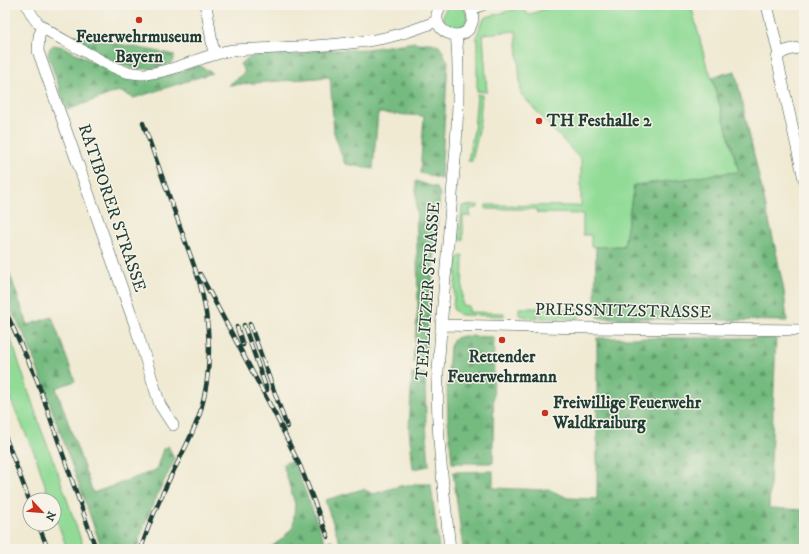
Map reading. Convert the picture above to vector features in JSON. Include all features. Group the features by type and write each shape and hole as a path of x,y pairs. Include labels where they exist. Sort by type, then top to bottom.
{"street":[{"path":"27,5 34,19 43,27 63,39 126,72 144,74 172,69 233,50 334,45 368,41 410,31 437,21"},
{"path":"206,5 214,55"},
{"path":"441,5 437,16 437,21 440,28 444,32 456,35 462,33 470,26 472,19 469,7 482,5"},
{"path":"767,5 804,178"},
{"name":"RATIBORER STRASSE","path":"43,27 39,36 38,51 135,325 160,405 173,425"},
{"name":"TEPLITZER STRASSE","path":"450,549 437,411 441,325 456,139 458,53 456,35"},
{"path":"778,56 783,52 804,47"},
{"name":"PRIESSNITZSTRASSE","path":"441,325 804,330"}],"green space":[{"path":"455,5 463,9 467,17 463,25 455,29 447,25 443,17 447,9"},
{"path":"555,5 691,5 707,67 710,72 739,172 634,185 624,246 591,246 591,235 583,235 583,214 537,213 536,209 486,209 486,205 581,206 581,160 521,94 516,31 483,34 487,92 477,91 477,35 484,19 519,8 524,8 528,15"},
{"path":"75,35 175,55 170,64 143,69 134,68 105,58 70,37"},
{"path":"415,42 433,43 440,47 448,61 441,179 420,173 424,116 378,113 373,169 345,164 334,133 330,77 229,85 245,72 240,64 257,53 288,52 291,55 305,54 307,51 367,49"},
{"path":"54,45 64,47 97,64 159,77 174,74 199,65 212,73 134,98 119,91 67,110 48,55 50,48"},
{"path":"735,71 777,256 784,291 787,321 599,318 595,310 596,247 624,246 634,185 739,172 712,77"},
{"path":"477,94 482,95 479,130 472,161 468,161 474,130"},
{"path":"416,181 437,188 440,194 425,362 413,362 418,307"},
{"path":"478,205 478,208 470,209 470,216 463,216 463,241 459,237 462,206"},
{"path":"463,255 462,305 469,306 469,312 504,313 504,316 462,315 458,314 453,309 457,261 459,257"},
{"path":"5,261 28,325 52,317 75,381 56,388 93,493 156,470 163,449 168,446 175,460 153,503 137,549 102,549 27,340 5,299"},
{"path":"519,308 538,308 538,319 519,315"},
{"path":"541,308 583,309 583,312 577,319 541,318"},
{"path":"5,321 41,429 57,470 84,549 67,549 61,532 62,492 47,492 36,457 5,387"},
{"path":"464,336 494,337 493,463 452,463 447,387 450,347 455,339"},
{"path":"597,338 776,338 769,508 804,510 804,549 463,549 453,472 493,471 493,488 550,490 568,498 597,499"},
{"path":"412,374 425,374 429,466 413,469 409,429"},
{"path":"293,460 325,542 332,540 335,549 268,549 281,540 293,527 295,504 283,464"},
{"path":"431,484 439,549 342,549 325,500 363,489 373,494 400,486"}],"railway":[{"path":"141,549 157,506 197,422 204,397 209,363 206,313 199,281 143,123"},
{"path":"200,274 275,414 301,468 328,537"},
{"path":"5,310 37,380 96,549"},
{"path":"250,324 287,427"},
{"path":"244,325 267,390"},
{"path":"237,327 243,345"},
{"path":"5,436 26,492"},
{"path":"41,532 48,549"}],"place":[{"name":"Feuerwehrmuseum Bayern","path":"139,20"},
{"name":"TH Festhalle 2","path":"539,121"},
{"name":"Rettender Feuerwehrmann","path":"502,340"},
{"name":"Freiwillige Feuerwehr Waldkraiburg","path":"545,413"}]}
